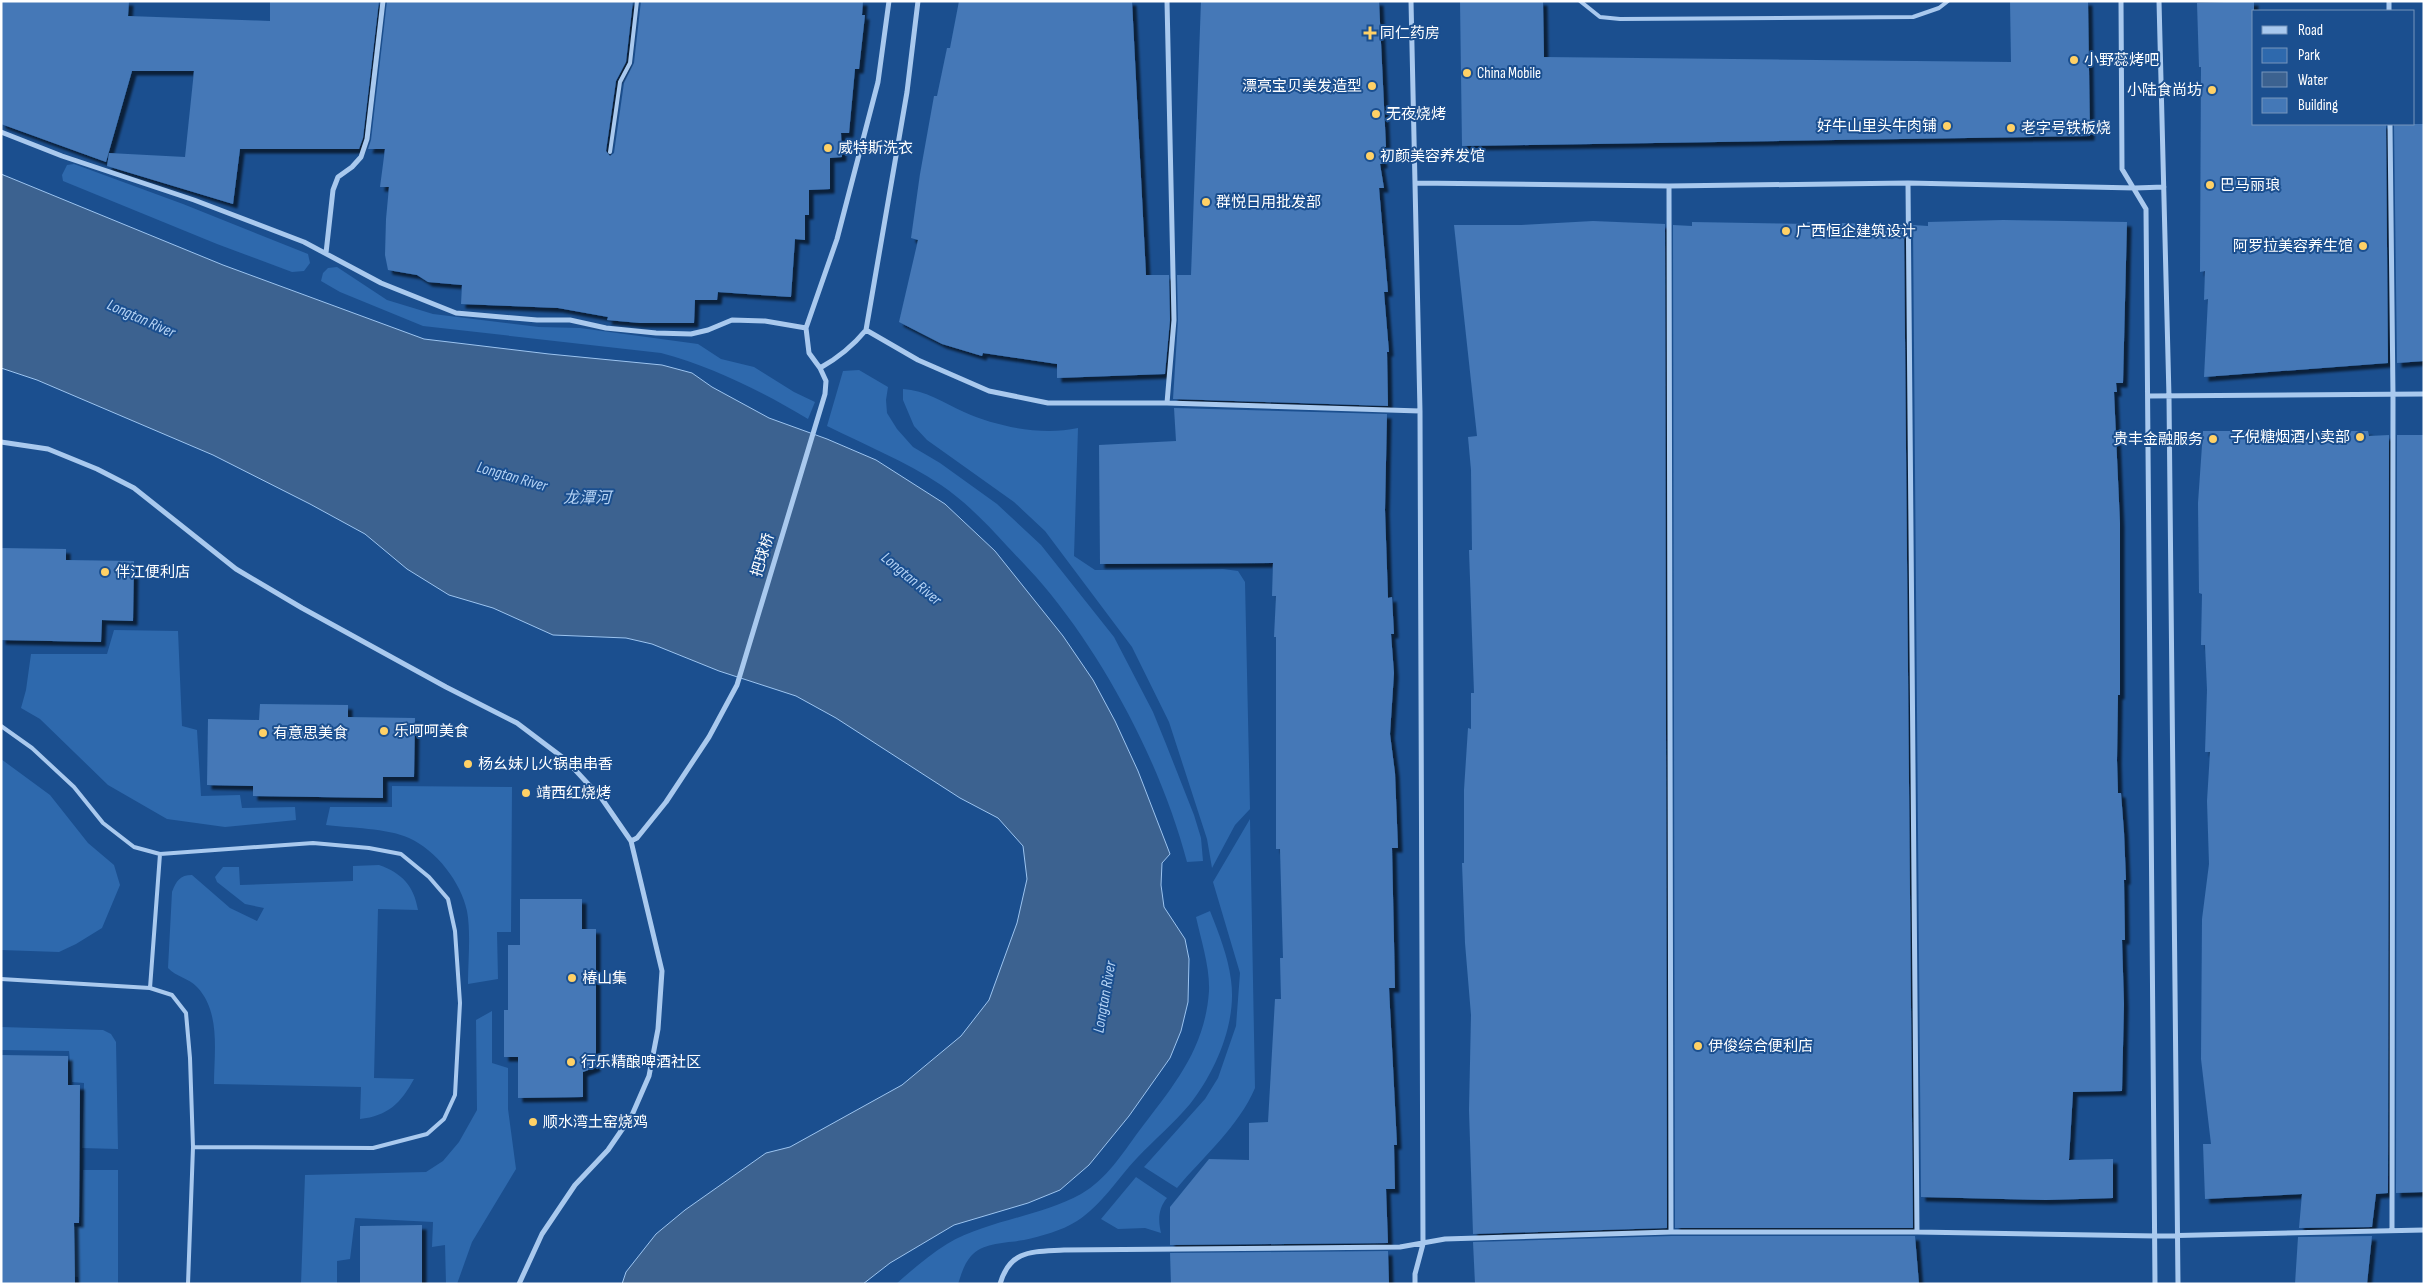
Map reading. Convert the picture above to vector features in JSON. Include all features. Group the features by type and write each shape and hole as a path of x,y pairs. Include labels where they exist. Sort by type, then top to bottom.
{"street":[{"path":"326,253 338,177 352,167 361,157 367,139 383,1"},
{"path":"1,132 62,156 194,200 326,253 381,283 456,313 537,320 570,320 606,328 656,333 691,334 708,330 732,320 765,321 806,328 837,239 878,82 889,1"},
{"path":"820,368 836,359 854,345 866,330 906,92 918,1"},
{"path":"1167,1 1174,320 1167,404"},
{"path":"1411,1 1420,411 1423,1244 1415,1274 1415,1284"},
{"path":"2121,1 2122,169 2146,208 2155,1284"},
{"path":"2159,1 2169,397 2178,1284"},
{"path":"2390,125 2393,394 2392,1230"},
{"path":"1415,183 1669,186 1908,183 2135,188 2164,186"},
{"path":"1908,183 1917,1232"},
{"path":"1669,186 1671,1232"},
{"name":"把球桥","path":"631,841 637,838 666,802 709,737 737,685 825,394 826,381 820,368 809,353 806,328"},
{"path":"866,330 918,360 989,392 1048,403 1167,404 1420,411"},
{"path":"2149,396 2424,394"},
{"path":"1,442 48,449 97,469 134,488 245,574 302,608 446,687 517,723 566,760 602,799 631,841 662,971 658,1030 650,1076 632,1114 608,1150 575,1185 542,1234 519,1284"},
{"path":"1000,1284 1004,1272 1015,1257 1032,1252 1400,1247 1445,1239 1671,1232 1917,1232 2156,1236 2424,1230"}],"lane":[{"path":"610,152 620,82 630,63 637,1"},
{"path":"1580,1 1600,17 1630,19 1913,17 1939,8 1948,1"},
{"path":"1,726 32,748 74,787 103,823 134,847 160,854 313,842 401,854 429,877 448,899 455,931 460,1003 455,1095 444,1119 427,1134 373,1148 193,1148"},
{"path":"150,988 160,854"},
{"path":"1,979 150,988 172,995 186,1013 190,1058 193,1148 188,1284"}],"green space":[{"path":"74,164 183,204 308,254 310,263 304,271 292,272 217,244 63,181 62,175 67,165"},
{"path":"337,267 387,300 433,314 539,327 580,328 698,344 721,359 754,367 794,392 815,402 808,419 736,381 699,365 661,353 423,326 340,292 321,281 323,273 328,268"},
{"path":"859,370 888,387 887,413 897,429 913,447 940,463 997,504 1041,545 1114,637 1153,712 1166,744 1194,815 1201,838 1203,861 1187,862 1163,789 1130,716 1089,647 1067,615 1039,580 968,506 941,485 913,468 827,426 843,371"},
{"path":"903,389 927,394 964,412 1006,426 1050,431 1078,428 1074,556 1095,570 1223,569 1238,571 1245,582 1250,809 1235,825 1212,868 1207,839 1169,722 1132,647 1045,531 1014,502 927,440 914,426 903,400"},
{"path":"114,630 178,631 182,726 197,730 201,796 240,795 242,808 295,807 296,820 225,827 167,819 108,785 40,719 21,708 26,690 31,654 107,654"},
{"path":"1,759 50,795 88,843 114,865 120,885 102,928 59,952 1,950"},
{"path":"392,786 512,787 511,932 497,932 498,979 468,984 469,928 464,900 446,868 429,850 409,838 390,832 326,825 330,807 392,807"},
{"path":"1250,819 1255,1088 1240,1115 1220,1141 1177,1188 1144,1167 1205,1099 1218,1078 1236,1026 1240,973 1213,882"},
{"path":"379,865 394,872 406,881 418,910 378,909 374,1078 414,1079 404,1095 393,1107 386,1111 360,1119 361,1087 214,1084 215,1046 210,1008 205,997 197,987 168,968 172,892 177,882 181,877 192,875 230,908 257,921 264,908 245,904 217,882 215,877 223,867 239,867 240,885 353,881 353,866"},
{"path":"1210,911 1223,945 1230,971 1231,1012 1228,1029 1216,1061 1190,1104 1137,1158 1102,1200 1077,1221 1044,1235 996,1244 976,1251 963,1270 958,1284 896,1284 947,1244 979,1229 1065,1202 1090,1188 1113,1166 1175,1082 1194,1049 1201,1031 1206,1012 1209,982 1207,963 1196,917"},
{"path":"492,1011 492,1063 508,1068 508,1109 516,1169 472,1242 457,1284 446,1284 445,1245 432,1247 433,1222 355,1218 350,1259 337,1261 337,1284 301,1284 305,1175 426,1172 443,1161 459,1142 477,1110 476,1020"},
{"path":"1,1027 103,1030 111,1034 116,1042 118,1149 82,1148 84,1083 72,1082 69,1051 1,1050"},
{"path":"83,1170 118,1170 118,1284 79,1284 78,1277 66,1276 65,1228 81,1226"},
{"path":"1136,1177 1167,1198 1162,1206 1160,1215 1161,1233 1145,1228 1118,1229 1101,1219"}],"water":[{"name":"龙潭河","path":"1,174 223,265 424,339 662,365 692,373 712,387 769,418 827,439 876,460 945,504 995,551 1063,636 1093,680 1115,721 1138,771 1170,854 1162,863 1161,885 1164,907 1185,939 1189,959 1188,1002 1181,1031 1170,1058 1129,1116 1089,1165 1060,1190 1028,1203 954,1225 890,1263 863,1284 622,1284 626,1272 656,1234 685,1210 766,1153 790,1147 902,1085 961,1036 989,1000 1017,923 1027,879 1023,846 998,818 960,798 836,718 796,696 719,671 652,644 626,638 553,635 493,608 449,595 407,569 365,534 310,504 213,455 37,380 1,368"}],"building":[{"path":"1,1 129,1 128,16 270,21 270,1 379,1 363,138 359,149 240,149 233,204 107,166 109,153 185,157 194,71 132,71 106,162 1,124"},
{"path":"387,1 633,1 626,62 616,81 606,151 610,156 614,153 624,83 634,63 641,1 863,1 862,15 865,15 859,69 855,69 849,133 841,133 842,157 830,158 830,189 809,190 809,215 805,215 805,240 795,239 791,297 718,292 717,300 695,300 694,323 640,323 607,320 608,317 558,308 461,304 462,285 428,282 417,275 388,270 385,255 389,187 380,187 385,149 368,149 371,140"},
{"path":"959,1 1132,1 1146,275 1169,275 1170,320 1165,374 1057,378 1057,364 983,353 982,356 942,344 899,322 918,240 911,238 934,96 937,96 947,48 950,48"},
{"path":"1201,1 1379,1 1386,147 1381,147 1383,164 1380,164 1384,188 1379,188 1388,292 1384,292 1389,352 1387,352 1388,406 1173,399 1178,320 1177,275 1191,275"},
{"path":"1460,1 1543,1 1544,57 2011,62 2010,1 2088,1 2090,136 1462,146"},
{"path":"2254,1 2254,10 2252,10 2252,125 2386,125 2388,363 2204,377 2208,299 2204,300 2205,271 2200,272 2201,67 2199,67 2197,3"},
{"path":"2424,124 2424,361 2397,363 2394,125"},
{"path":"2003,220 2127,222 2123,383 2116,383 2117,392 2114,392 2120,523 2120,695 2118,695 2117,760 2118,793 2121,793 2124,832 2126,880 2124,880 2125,940 2122,940 2124,1004 2122,1091 2073,1092 2069,1160 2113,1159 2113,1198 2046,1200 1921,1197 1913,225 1928,226 1928,222"},
{"path":"1593,221 1665,224 1667,1228 1473,1234 1469,1110 1471,1015 1465,943 1462,863 1464,863 1464,790 1468,728 1471,729 1471,693 1474,693 1469,550 1472,550 1471,470 1468,437 1477,436 1454,225 1521,225"},
{"path":"1692,222 1807,224 1807,222 1904,225 1913,1228 1675,1228 1673,225 1692,226"},
{"path":"1174,408 1387,414 1385,510 1388,598 1392,597 1394,634 1391,634 1394,673 1390,734 1395,773 1398,848 1392,848 1395,988 1389,988 1397,1145 1394,1145 1395,1189 1386,1189 1388,1243 1170,1245 1170,1207 1209,1159 1249,1160 1249,1123 1268,1122 1275,999 1281,999 1280,958 1283,958 1280,849 1276,849 1276,637 1274,637 1276,596 1272,596 1273,563 1100,564 1099,445 1176,441"},
{"path":"2203,431 2368,431 2369,436 2389,435 2388,1193 2376,1194 2372,1227 2299,1228 2302,1194 2205,1199 2203,1144 2211,1144 2201,1059 2202,919 2209,864 2207,801 2210,752 2205,752 2207,690 2205,645 2201,645 2202,594 2199,593 2198,503"},
{"path":"2397,435 2424,435 2424,1192 2396,1193"},
{"path":"1,548 66,549 66,560 134,561 133,621 102,620 101,642 1,640"},
{"path":"260,704 348,705 348,717 415,718 414,777 383,777 383,798 253,796 253,786 207,785 208,719 259,720"},
{"path":"520,899 582,899 582,929 596,929 596,1067 583,1072 583,1097 518,1098 518,1057 504,1057 504,1010 508,1010 508,945 520,945"},
{"path":"1,1055 68,1056 68,1085 80,1085 79,1223 74,1223 75,1284 1,1284"},
{"path":"422,1225 422,1284 360,1284 360,1226"},
{"path":"1671,1236 1915,1236 1919,1284 1475,1284 1473,1242"},
{"path":"2372,1236 2367,1284 2295,1284 2298,1237"},
{"path":"1388,1251 1389,1284 1171,1284 1170,1253"}],"place":[{"name":"同仁药房","path":"1370,33"},
{"name":"小野蕊烤吧","path":"2074,60"},
{"name":"China Mobile","path":"1467,73"},
{"name":"漂亮宝贝美发造型","path":"1372,86"},
{"name":"小陆食尚坊","path":"2212,90"},
{"name":"无夜烧烤","path":"1376,114"},
{"name":"好牛山里头牛肉铺","path":"1947,126"},
{"name":"老字号铁板烧","path":"2011,128"},
{"name":"威特斯洗衣","path":"828,148"},
{"name":"初颜美容养发馆","path":"1370,156"},
{"name":"巴马丽琅","path":"2210,185"},
{"name":"群悦日用批发部","path":"1206,202"},
{"name":"广西恒企建筑设计","path":"1786,231"},
{"name":"阿罗拉美容养生馆","path":"2363,246"},
{"name":"子倪糖烟酒小卖部","path":"2360,437"},
{"name":"贵丰金融服务","path":"2213,439"},
{"name":"伴江便利店","path":"105,572"},
{"name":"乐呵呵美食","path":"384,731"},
{"name":"有意思美食","path":"263,733"},
{"name":"杨幺妹儿火锅串串香","path":"468,764"},
{"name":"靖西红烧烤","path":"526,793"},
{"name":"椿山集","path":"572,978"},
{"name":"伊俊综合便利店","path":"1698,1046"},
{"name":"行乐精酿啤酒社区","path":"571,1062"},
{"name":"顺水湾土窑烧鸡","path":"533,1122"}],"water label":[{"name":"Longtan River","path":"141,319"},
{"name":"Longtan River","path":"512,477"},
{"name":"Longtan River","path":"911,579"},
{"name":"Longtan River","path":"1105,997"}]}
